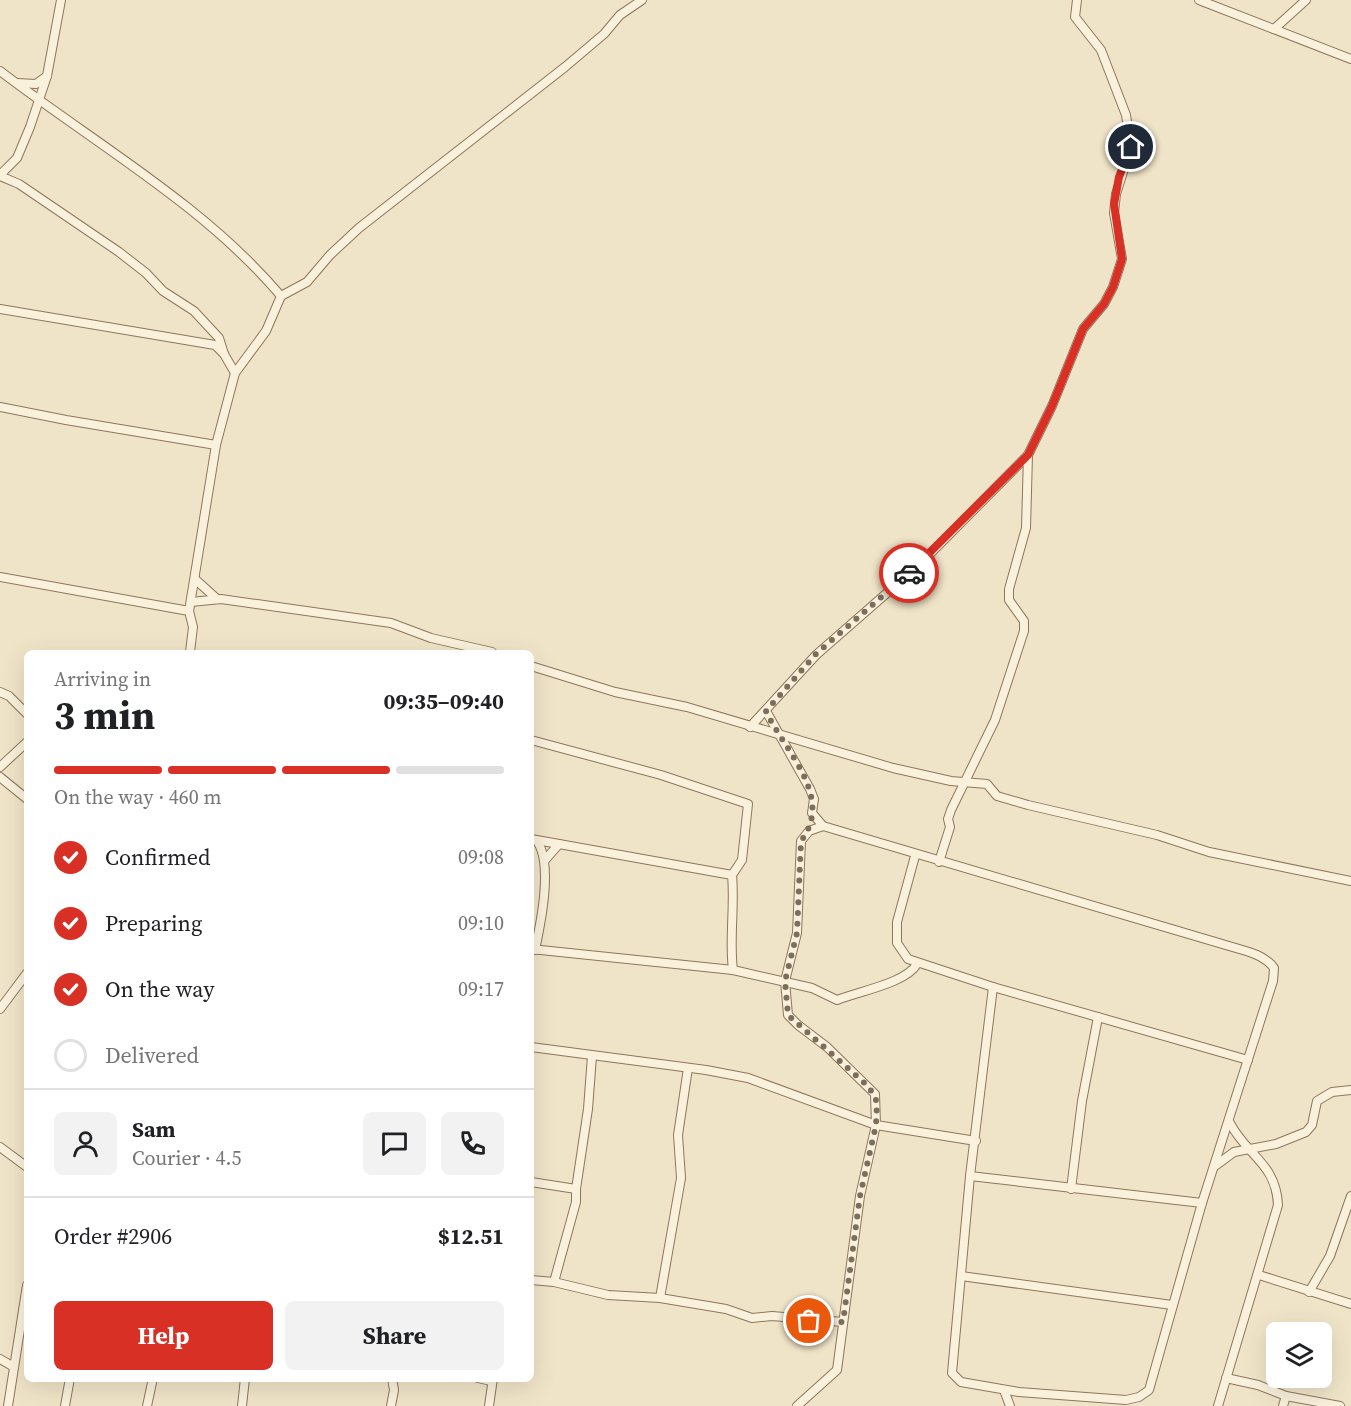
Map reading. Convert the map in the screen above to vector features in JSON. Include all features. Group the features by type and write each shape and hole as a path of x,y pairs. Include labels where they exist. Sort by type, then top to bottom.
{"street":[{"path":"61,0 47,76 39,100 17,158 0,175 19,184 119,252 146,273 163,291 194,311 219,338 224,354 235,374"},
{"path":"190,650 193,627 190,606 196,580 200,539 216,444 235,374 266,331 281,296 307,282 330,255 359,228 565,67 604,34 620,15 642,0"},
{"path":"750,727 816,654 919,565 1028,455 1052,406 1083,329 1104,304 1113,287 1122,259 1114,204 1119,177 1131,147 1126,115 1101,50 1075,17 1077,0"},
{"path":"1199,0 1351,59"},
{"path":"1274,29 1306,0"},
{"path":"0,71 199,218 259,269 281,296"},
{"path":"15,82 36,84 47,76"},
{"path":"0,309 194,340 215,345 224,354"},
{"path":"0,407 216,444"},
{"path":"939,862 950,827 948,819 951,810 995,720 1024,631 1024,621 1009,600 1009,589 1026,528 1028,455"},
{"path":"0,577 190,606 217,598 392,623 431,638 483,650"},
{"path":"196,580 217,598"},
{"path":"534,667 615,693 687,707 893,768 966,783 987,784 997,795 1028,805 1157,835 1209,852 1351,881"},
{"path":"0,692 9,696 24,711"},
{"path":"766,711 814,799 809,831 801,841 797,933 785,981 788,1015 869,1087 877,1102 876,1125 860,1196 843,1322 842,1353 837,1370 797,1406"},
{"path":"534,741 661,775 748,804 742,860 732,875 735,907 731,956 734,970"},
{"path":"1,764 24,745"},
{"path":"0,777 24,797"},
{"path":"812,813 823,826 915,856 1229,946 1269,961 1274,968 1273,981 1172,1305 1149,1390 1140,1397 1126,1400 1004,1390 960,1382 952,1373 970,1176 993,987"},
{"path":"809,831 823,826"},
{"path":"534,840 732,875"},
{"path":"534,840 543,849 545,860 541,921 534,946"},
{"path":"545,860 559,844"},
{"path":"915,856 897,922 897,943 902,953 917,964 1248,1060"},
{"path":"534,950 734,970 813,988 837,1000 897,981 911,974 917,964"},
{"path":"0,1010 24,978"},
{"path":"1071,1189 1082,1101 1098,1017"},
{"path":"534,1047 748,1078 876,1125 976,1141"},
{"path":"554,1282 576,1202 592,1056"},
{"path":"660,1298 681,1178 678,1135 688,1068"},
{"path":"1215,1166 1234,1152 1276,1144 1306,1132 1312,1125 1317,1101 1332,1092 1351,1090"},
{"path":"1218,1406 1259,1275 1278,1205 1277,1190 1269,1171 1230,1123"},
{"path":"0,1147 24,1165"},
{"path":"970,1176 1203,1203"},
{"path":"534,1182 576,1189"},
{"path":"1309,1292 1330,1256 1351,1197"},
{"path":"1259,1275 1351,1304"},
{"path":"961,1276 1172,1305"},
{"path":"534,1280 554,1282 608,1295 660,1298 726,1309 752,1317 772,1316 843,1322"},
{"path":"8,1406 24,1304"},
{"path":"0,1359 14,1367"},
{"path":"1226,1378 1258,1385 1286,1396 1340,1406"},
{"path":"65,1406 69,1382"},
{"path":"147,1406 152,1382"},
{"path":"242,1406 245,1382"},
{"path":"391,1406 394,1390 393,1382"},
{"path":"489,1406 492,1382"},
{"path":"1004,1390 1010,1406"},
{"path":"1283,1406 1286,1396"}],"way so far":[{"path":"809,1321 843,1322 860,1196 876,1125 877,1102 875,1094 869,1087 827,1047 815,1040 788,1015 785,981 797,933 798,867 801,841 809,831 814,799 766,711 816,654 909,573"}],"route":[{"path":"909,573 951,534 978,502 1028,455 1038,436 1083,329 1104,304 1113,287 1122,259 1122,246 1114,204 1119,177 1131,147"}]}
